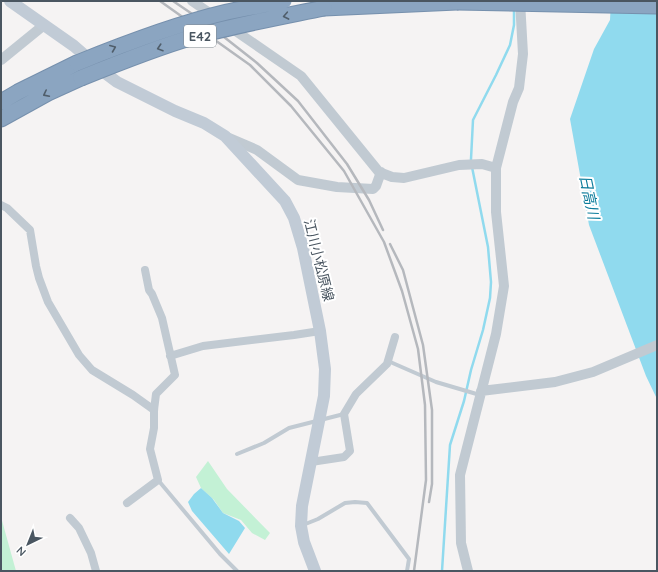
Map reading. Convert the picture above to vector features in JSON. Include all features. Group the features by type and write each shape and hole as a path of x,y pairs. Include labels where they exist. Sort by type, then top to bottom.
{"highway":[{"name":"E42","path":"1,102 77,63 122,44 227,12 284,1"},
{"name":"E42","path":"1,119 48,93 122,61 192,38 255,22 324,8 457,2 657,6"}],"main road":[{"name":"江川小松原線","path":"10,1 74,46 116,82 175,111 204,123 225,136 285,201 294,218 303,248 320,331 325,369 324,396 302,506 301,526 304,542 315,571"}],"street":[{"path":"192,1 301,76 379,172 392,178 404,178 459,165 482,164 496,168"},
{"path":"236,32 250,1"},
{"path":"468,571 461,543 460,475 496,334 504,286 496,212 496,168 513,102 519,88 523,54 520,1"},
{"path":"1,60 44,25"},
{"path":"225,136 257,150 298,180 337,187 373,189 376,186 381,172"},
{"path":"1,205 7,208 30,230 39,278 48,302 79,355 92,370 133,394 154,410"},
{"path":"126,503 158,480 150,449 154,428 156,394 175,375 162,318 149,290 145,270"},
{"path":"170,356 203,346 320,331"},
{"path":"311,462 344,457 350,451 344,414 356,394 387,364 395,337"},
{"path":"481,393 555,382 593,372 657,346"},
{"path":"70,518 79,528 91,553 96,571"}],"lane":[{"path":"388,361 436,382 481,393"},
{"path":"237,454 264,443 289,428 344,414"},
{"path":"158,480 220,554 237,571"},
{"path":"301,526 318,519 345,503 367,503 409,559 407,571"}],"green space":[{"path":"208,461 227,489 270,533 265,540 252,533 241,520 223,513 214,500 201,488 196,477"},
{"path":"1,517 16,571 1,571"}],"water":[{"name":"日高川","path":"611,1 657,1 657,399 646,376 589,225 570,119 594,49 610,20"},
{"path":"201,488 212,498 223,513 239,521 245,528 229,554 192,511 188,502"}],"waterway":[{"path":"471,162 473,120 510,45 514,25 514,9"},
{"path":"442,571 450,445 464,401 490,298 491,282 488,247 472,167"}],"railway":[{"path":"160,1 250,65 291,106 344,171 384,242 402,291 418,349 425,405 426,480 414,571"},
{"path":"173,1 210,26 257,63 298,101 347,164 369,200 383,230"},
{"path":"390,244 403,270 423,345 432,410 432,484 429,502"}]}
